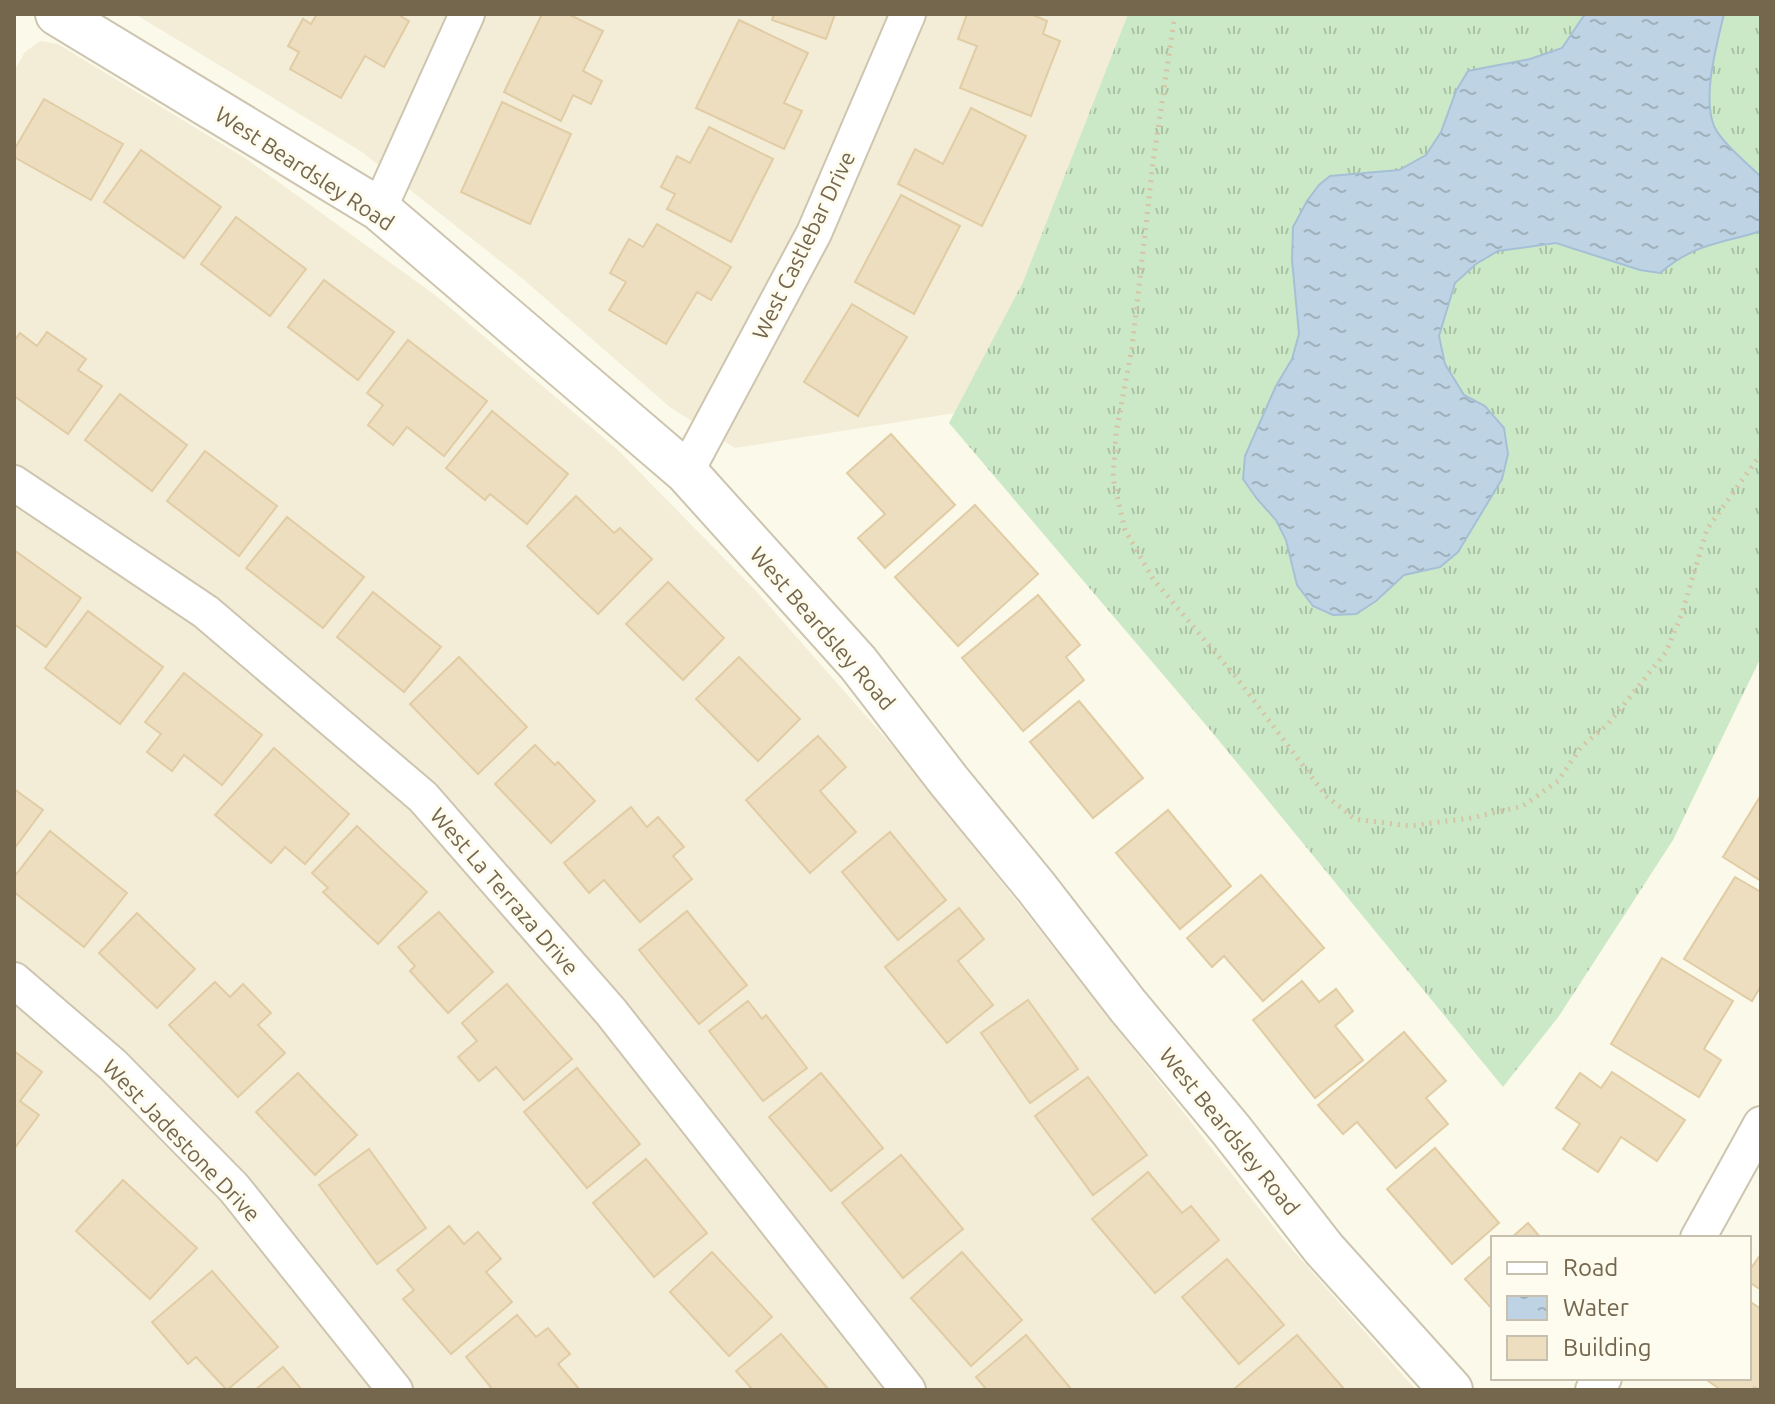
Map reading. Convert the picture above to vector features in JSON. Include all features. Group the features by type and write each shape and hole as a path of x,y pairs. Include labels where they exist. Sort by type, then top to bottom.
{"street":[{"name":"West Beardsley Road","path":"57,14 379,209 686,472 858,663 1324,1249 1451,1390"},
{"path":"379,209 467,14"},
{"name":"West Castlebar Drive","path":"686,472 814,233 908,14"},
{"name":"West La Terraza Drive","path":"14,483 206,612 423,797 611,1012 908,1390"},
{"name":"West Jadestone Drive","path":"14,980 113,1065 234,1188 395,1390"},
{"path":"1699,1236 1761,1124"}],"path":[{"path":"1175,14 1153,163 1132,348 1116,433 1113,478 1125,530 1153,579 1236,677 1326,796 1355,819 1409,826 1471,818 1523,806 1558,781 1581,747 1608,724 1666,652 1682,613 1707,529 1761,454"}],"shaded area":[{"path":"135,14 1128,14 1023,283 955,413 735,448 671,408 523,279 362,152"},
{"path":"40,41 58,44 245,158 435,295 618,450 756,591 910,766 1284,1240 1416,1390 14,1390 14,71 25,52"}],"green space":[{"path":"1128,14 1761,14 1761,657 1673,840 1559,1016 1503,1087 1211,731 949,423 1023,282"}],"water":[{"path":"1585,14 1724,14 1710,85 1711,114 1722,139 1761,177 1761,231 1697,250 1660,273 1640,270 1556,243 1498,251 1476,264 1455,283 1439,336 1445,364 1464,395 1485,406 1504,428 1508,454 1502,479 1458,552 1440,567 1404,575 1376,601 1356,614 1333,615 1313,606 1297,585 1286,540 1276,520 1243,479 1245,456 1276,386 1292,359 1299,334 1292,260 1293,227 1307,201 1330,176 1399,170 1426,155 1441,132 1456,91 1468,71 1530,59 1562,48"}],"building":[{"path":"317,14 397,14 409,21 384,67 365,56 341,98 290,69 299,52 288,46 303,19 311,24"},
{"path":"542,14 568,14 603,31 583,71 602,81 591,104 573,95 561,121 504,92"},
{"path":"774,14 835,14 826,39 772,20"},
{"path":"967,14 1031,14 1047,21 1043,34 1060,41 1031,116 960,88 977,46 958,39"},
{"path":"739,20 808,53 784,103 802,111 784,149 696,108"},
{"path":"44,99 123,144 91,200 14,157 14,150"},
{"path":"502,102 571,134 530,224 461,192"},
{"path":"971,108 1026,136 982,226 898,184 915,149 943,164"},
{"path":"709,127 773,159 731,242 667,209 675,194 661,187 677,156 690,163"},
{"path":"141,150 221,207 184,258 104,202"},
{"path":"901,195 960,226 914,314 855,282"},
{"path":"236,217 306,269 270,316 201,264"},
{"path":"657,224 731,267 711,300 697,292 666,344 609,310 626,282 610,273 629,239 643,247"},
{"path":"324,280 394,332 358,380 288,327"},
{"path":"852,304 907,337 858,416 804,382"},
{"path":"47,332 86,359 78,370 102,386 68,434 14,396 14,341 20,333 37,346"},
{"path":"408,340 487,401 444,456 407,427 393,445 368,425 383,405 367,393"},
{"path":"120,394 187,445 152,491 85,440"},
{"path":"492,411 568,474 527,524 490,494 485,500 446,468"},
{"path":"891,434 955,505 885,568 858,538 885,514 847,473"},
{"path":"205,451 277,506 239,556 167,501"},
{"path":"576,496 614,533 620,528 652,559 598,614 527,546"},
{"path":"975,505 1038,574 958,646 895,577"},
{"path":"287,517 364,577 323,628 246,568"},
{"path":"14,550 81,598 46,647 14,624"},
{"path":"668,582 724,638 683,680 626,624"},
{"path":"373,592 441,647 404,692 337,637"},
{"path":"1038,595 1080,645 1066,657 1084,680 1023,731 962,658"},
{"path":"88,611 163,667 120,724 45,668"},
{"path":"459,657 527,727 478,774 410,704"},
{"path":"739,657 800,719 758,761 696,699"},
{"path":"184,673 262,735 222,785 184,755 172,771 147,752 161,734 145,722"},
{"path":"1079,701 1143,778 1093,818 1030,742"},
{"path":"818,736 846,767 820,791 856,832 810,873 746,800"},
{"path":"535,745 555,765 558,762 595,801 551,843 495,784"},
{"path":"274,748 349,814 305,864 285,847 271,863 215,815"},
{"path":"14,789 43,810 14,849"},
{"path":"1761,795 1761,881 1723,857"},
{"path":"631,807 647,827 658,817 684,847 673,856 692,879 640,922 604,880 589,893 564,863"},
{"path":"1168,810 1231,886 1180,929 1116,853"},
{"path":"357,826 427,892 378,944 323,892 328,888 312,873"},
{"path":"50,831 127,893 84,947 14,892 14,877"},
{"path":"890,832 946,900 898,940 842,872"},
{"path":"1261,875 1324,948 1263,1001 1224,956 1212,967 1187,938"},
{"path":"1735,877 1761,892 1761,986 1752,1001 1684,959"},
{"path":"959,908 984,939 958,961 993,1005 947,1043 885,967"},
{"path":"687,911 747,985 699,1024 639,950"},
{"path":"439,912 493,972 448,1013 410,971 415,966 398,947"},
{"path":"137,913 195,969 157,1008 99,953"},
{"path":"1662,958 1733,1001 1704,1049 1721,1060 1699,1097 1611,1044"},
{"path":"1302,981 1319,1002 1336,989 1353,1011 1335,1026 1363,1060 1315,1098 1253,1020"},
{"path":"215,982 230,997 243,984 271,1013 258,1025 285,1053 238,1097 169,1025"},
{"path":"507,984 572,1059 524,1100 496,1067 479,1081 458,1057 477,1041 462,1023"},
{"path":"1028,1000 1078,1069 1030,1103 981,1033"},
{"path":"748,1001 762,1019 766,1015 807,1068 763,1101 709,1031"},
{"path":"1404,1032 1446,1081 1426,1098 1448,1124 1396,1168 1357,1122 1343,1134 1318,1105"},
{"path":"14,1051 42,1072 20,1101 39,1115 14,1149"},
{"path":"577,1068 640,1144 587,1188 524,1112"},
{"path":"1612,1072 1685,1120 1657,1161 1621,1137 1598,1172 1563,1149 1580,1124 1556,1108 1580,1073 1601,1088"},
{"path":"298,1073 357,1135 315,1175 256,1112"},
{"path":"821,1073 883,1148 831,1191 769,1117"},
{"path":"1088,1077 1147,1155 1093,1195 1035,1116"},
{"path":"1435,1148 1499,1223 1452,1264 1387,1189"},
{"path":"369,1149 426,1228 377,1264 319,1185"},
{"path":"901,1155 963,1229 903,1278 842,1203"},
{"path":"646,1159 707,1233 654,1277 593,1203"},
{"path":"1148,1172 1182,1213 1191,1206 1219,1240 1155,1293 1092,1219"},
{"path":"123,1180 197,1248 150,1299 76,1231"},
{"path":"1528,1223 1539,1236 1513,1236"},
{"path":"449,1226 464,1244 478,1232 501,1259 486,1272 512,1302 451,1354 403,1299 414,1290 397,1270"},
{"path":"712,1252 772,1317 729,1356 670,1292"},
{"path":"962,1252 1022,1320 971,1366 911,1298"},
{"path":"1761,1254 1761,1290 1751,1283 1751,1268"},
{"path":"1491,1256 1491,1308 1465,1279"},
{"path":"1227,1259 1284,1325 1239,1364 1182,1297"},
{"path":"212,1271 278,1347 227,1390 196,1357 188,1364 152,1322"},
{"path":"1751,1302 1761,1309 1761,1390 1754,1387 1752,1390 1721,1390 1707,1380 1751,1380"},
{"path":"517,1315 536,1337 548,1328 570,1354 558,1364 580,1390 493,1390 466,1357"},
{"path":"781,1334 829,1390 753,1390 736,1371"},
{"path":"1026,1335 1072,1390 987,1390 976,1377"},
{"path":"1297,1335 1345,1390 1233,1390"},
{"path":"283,1367 302,1390 255,1390"}]}
